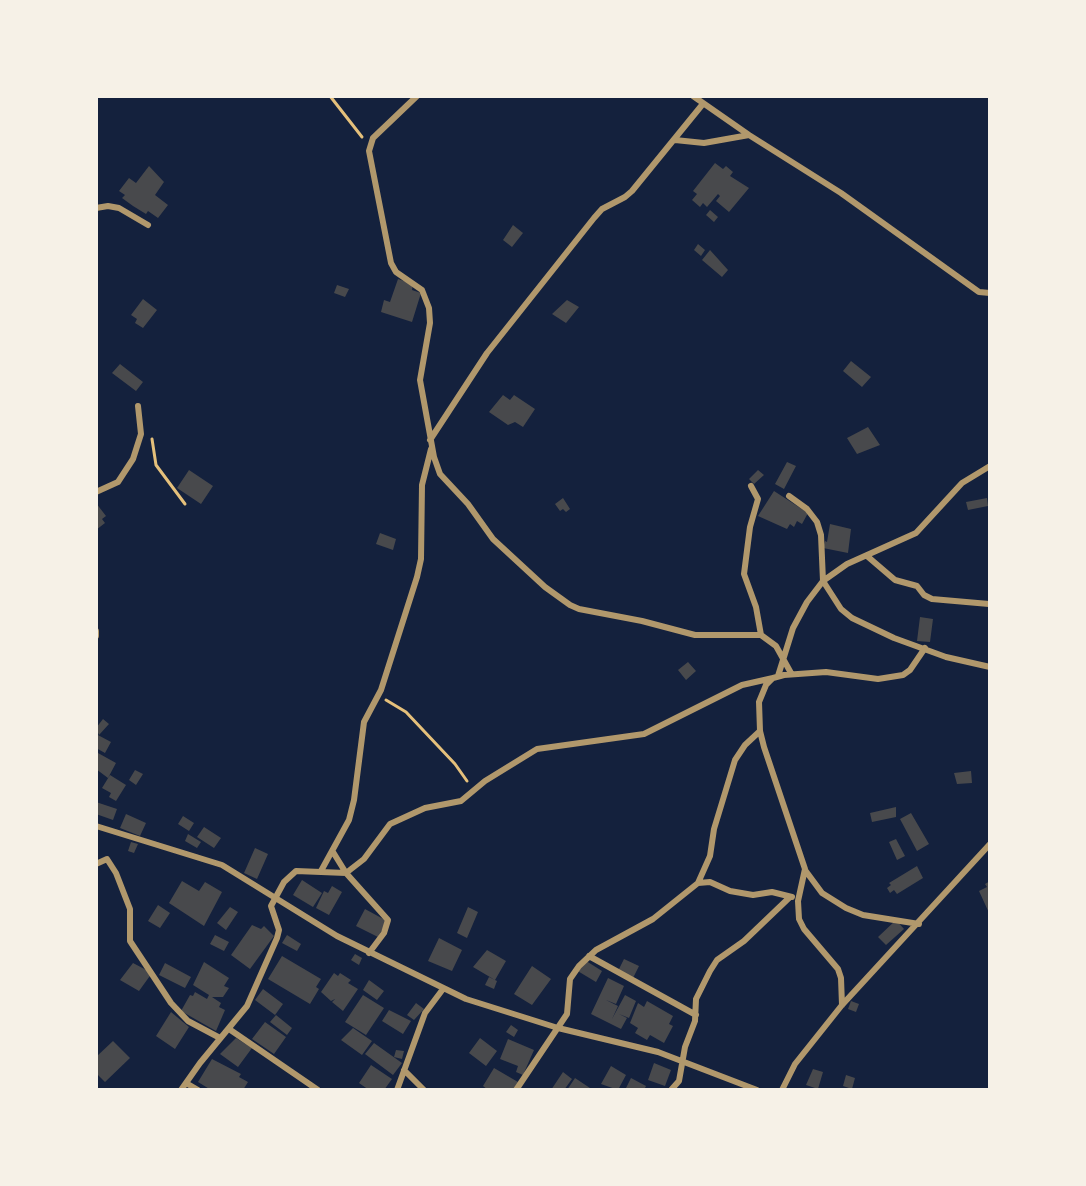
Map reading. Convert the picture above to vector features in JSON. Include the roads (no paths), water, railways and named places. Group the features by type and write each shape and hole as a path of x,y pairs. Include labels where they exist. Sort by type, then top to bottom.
{"street":[{"path":"417,96 369,145 380,215 391,264 396,272 422,290 429,308 430,323 420,380 430,440 440,474 468,504 493,539 545,587 570,605 695,635 761,636 770,640 784,657 791,673"},
{"path":"693,96 702,105 840,193 979,292 990,293"},
{"path":"430,440 487,353 594,218 602,209 625,198 702,105"},
{"path":"675,140 704,143 749,135"},
{"path":"96,208 108,206 119,208 148,225"},
{"path":"96,492 118,483 129,467 139,443 138,406"},
{"path":"321,871 349,820 354,800 364,722 379,697 417,577 421,559 422,485 432,448"},
{"path":"919,924 863,915 846,908 822,893 805,869 760,731 759,702 766,685 775,677 800,614 824,581 847,564 916,533 962,483 990,466"},
{"path":"751,486 758,499 750,527 744,574 756,607 761,636"},
{"path":"789,496 807,509 817,522 821,535 824,581 832,598 852,618 894,638 946,657 990,666"},
{"path":"867,556 895,580 918,586 924,595 932,599 989,604"},
{"path":"96,630 96,636"},
{"path":"181,1090 247,1006 274,948 279,930 271,906 284,882 296,870 346,873 364,859 390,824 425,808 455,804 485,781 544,747 618,740 644,734 742,685 791,673 826,672 878,679 892,678 907,674 925,648"},
{"path":"516,1090 567,1014 570,979 589,956 612,939 653,919 698,883 710,856 716,823 735,760 745,745 760,731"},
{"path":"96,826 222,865 304,917 443,990 558,1028 658,1052 757,1090"},
{"path":"782,1090 795,1064 842,1005 885,956 919,924 990,844"},
{"path":"333,852 346,873 389,923 369,953"},
{"path":"96,864 107,859 116,873 130,909 130,941 171,1004 188,1021 220,1038"},
{"path":"805,869 799,896 798,919 838,969 841,978 842,1005"},
{"path":"698,883 710,882 730,891 753,896 772,892 789,897 799,896"},
{"path":"671,1090 679,1081 682,1062 696,1015 696,999 717,960 744,941 789,897"},
{"path":"589,956 696,1015"},
{"path":"397,1090 425,1013 443,990"},
{"path":"229,1029 318,1090"},
{"path":"404,1070 424,1090"},
{"path":"186,1083 198,1090"}]}
